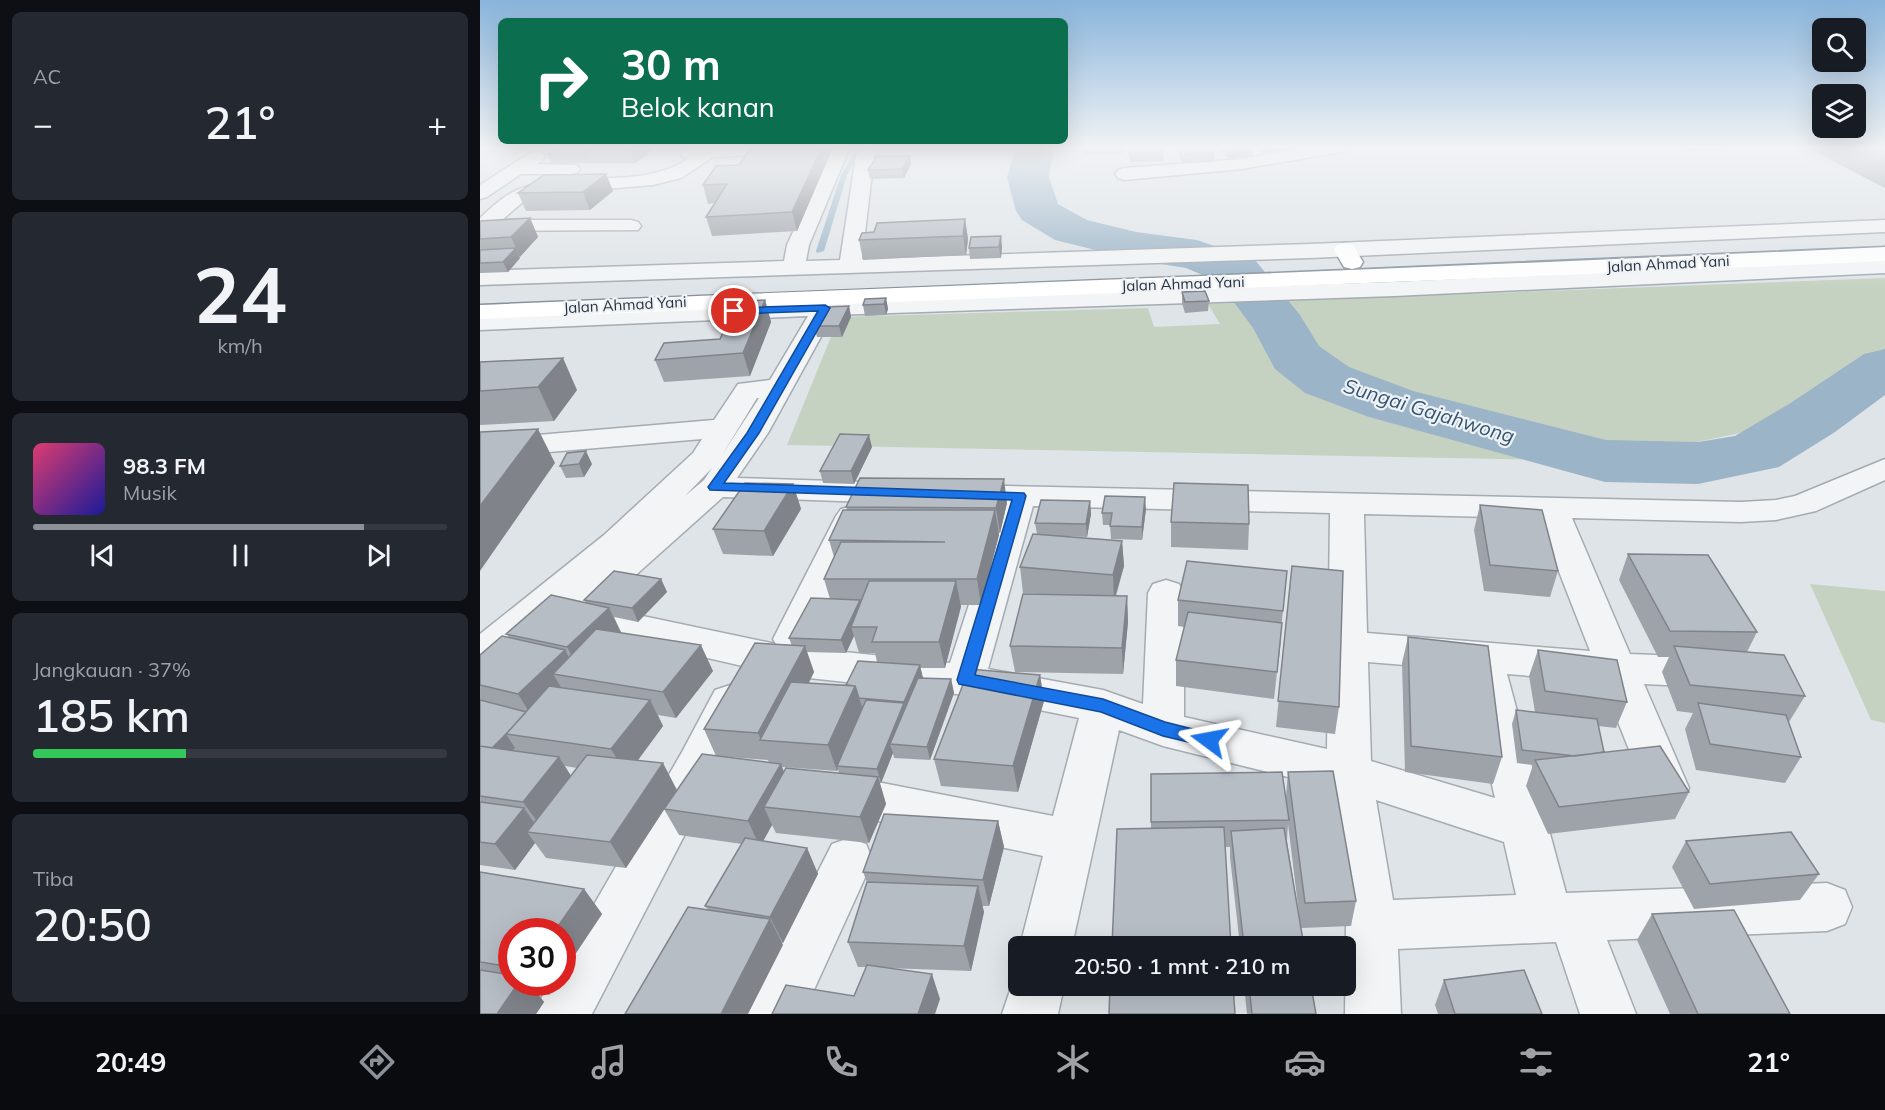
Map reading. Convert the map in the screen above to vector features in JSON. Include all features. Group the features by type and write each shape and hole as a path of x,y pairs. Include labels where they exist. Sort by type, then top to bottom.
{"highway":[{"name":"Jalan Ahmad Yani","path":"1090,279 1322,271 1349,256 1885,239"},
{"name":"Jalan Ahmad Yani","path":"1390,283 1885,254"},
{"name":"Jalan Ahmad Yani","path":"480,294 1030,281"},
{"name":"Jalan Ahmad Yani","path":"480,312 1030,281"}],"street":[{"path":"481,226 522,194"},
{"path":"591,274 657,194"},
{"path":"794,266 798,245 828,194"},
{"path":"850,264 852,194"},
{"path":"481,226 631,226"},
{"path":"1349,256 1885,226"},
{"path":"480,278 850,264 1030,281 1090,279"},
{"path":"480,323 825,308 1030,281 1322,271 1390,283 1885,266"},
{"path":"488,667 569,614 715,487 753,433 767,388 825,308"},
{"path":"488,667 704,459 748,390 767,388"},
{"path":"480,449 722,428"},
{"path":"715,487 865,493 1550,506 1741,512 1776,510 1804,504 1885,470"},
{"path":"562,1014 716,769 767,657 865,493"},
{"path":"965,680 1020,496"},
{"path":"1347,502 1349,773 1372,925 1373,1014"},
{"path":"1550,506 1673,806"},
{"path":"1163,729 1166,593"},
{"path":"569,614 767,657 965,680 1103,705 1163,729 1349,773 1523,827"},
{"path":"1347,646 1617,668 1747,674"},
{"path":"1483,657 1523,827 1560,918 1608,1014"},
{"path":"1048,936 1103,705"},
{"path":"803,787 1071,841"},
{"path":"774,1014 849,860"},
{"path":"1372,925 1827,907"},
{"path":"1030,1014 1034,996"}],"green space":[{"path":"1885,278 1885,367 1812,418 1605,461 787,445 839,317 1148,308 1154,327 1220,324 1208,304"},
{"path":"1810,584 1885,591 1885,723 1871,720"}],"building":[{"path":"720,194 800,194 792,212 706,217"},
{"path":"530,218 511,237 480,239 480,221"},
{"path":"965,219 963,236 859,240 862,233 874,232 877,223"},
{"path":"1001,236 999,247 969,248 971,237"},
{"path":"516,248 503,262 480,263 480,250"},
{"path":"1205,291 1209,301 1185,302 1182,292"},
{"path":"886,298 884,304 863,305 865,299"},
{"path":"765,300 743,353 655,360 664,343 720,339 737,302"},
{"path":"849,306 839,326 814,326 824,307"},
{"path":"563,358 538,387 480,391 480,362"},
{"path":"538,429 480,506 480,432"},
{"path":"840,434 869,435 851,471 820,471"},
{"path":"586,451 579,464 560,466 567,453"},
{"path":"860,478 1004,479 996,508 846,507"},
{"path":"745,483 793,484 764,531 713,529"},
{"path":"1174,483 1248,485 1249,524 1171,522"},
{"path":"1105,496 1145,497 1142,527 1110,526 1112,513 1102,513"},
{"path":"1041,500 1090,501 1086,524 1035,523"},
{"path":"1480,505 1542,510 1558,571 1490,565"},
{"path":"843,510 995,510 977,579 824,579 841,542 945,542 829,540"},
{"path":"1033,534 1122,541 1113,575 1020,567"},
{"path":"1628,554 1708,555 1757,632 1670,631"},
{"path":"1187,561 1287,571 1283,611 1178,600"},
{"path":"1292,566 1343,571 1339,707 1278,701"},
{"path":"614,571 661,579 632,608 584,600"},
{"path":"869,581 956,581 939,642 872,642 877,627 851,627"},
{"path":"1023,594 1127,596 1122,648 1010,646"},
{"path":"551,595 609,608 567,647 506,634"},
{"path":"811,598 860,600 841,640 789,638"},
{"path":"1188,612 1282,623 1277,672 1176,660"},
{"path":"596,629 701,645 663,692 553,674"},
{"path":"502,636 565,650 518,694 480,685 480,655"},
{"path":"1408,637 1488,646 1502,757 1411,746"},
{"path":"755,643 805,646 758,733 704,729"},
{"path":"1674,646 1784,655 1805,696 1690,685"},
{"path":"1538,650 1617,660 1627,702 1545,691"},
{"path":"858,661 920,665 904,702 859,698 855,686 846,685"},
{"path":"969,669 1040,675 1013,766 934,759"},
{"path":"918,678 951,679 927,747 890,744"},
{"path":"791,682 855,686 828,745 760,740"},
{"path":"549,686 650,700 611,749 506,734"},
{"path":"480,700 526,712 492,748 480,746"},
{"path":"866,700 904,703 877,769 837,766"},
{"path":"1698,703 1786,715 1801,757 1710,744"},
{"path":"1516,710 1597,719 1604,752 1575,756 1522,750"},
{"path":"480,746 559,757 523,802 480,796"},
{"path":"1660,746 1689,792 1559,807 1535,760"},
{"path":"702,754 781,764 748,821 664,809"},
{"path":"587,755 663,763 610,842 527,832"},
{"path":"786,768 878,777 860,817 764,807"},
{"path":"1333,771 1356,901 1305,903 1288,772"},
{"path":"1282,772 1289,820 1151,822 1151,774"},
{"path":"480,802 524,808 495,844 480,842"},
{"path":"884,814 998,821 983,880 863,872"},
{"path":"1224,827 1230,936 1112,936 1117,829"},
{"path":"1284,828 1302,936 1243,936 1231,831"},
{"path":"1791,832 1819,874 1710,884 1686,841"},
{"path":"745,838 807,848 770,917 705,906"},
{"path":"480,872 584,889 564,918 498,918 498,965 480,962"},
{"path":"867,882 978,886 964,946 848,942"},
{"path":"688,907 770,919 721,1014 625,1014"},
{"path":"1734,910 1790,1014 1698,1014 1652,914"},
{"path":"867,965 932,974 918,1014 772,1014 786,985 854,996"},
{"path":"480,970 498,973 498,996 509,996 497,1014 480,1014"},
{"path":"1524,970 1542,1014 1455,1014 1444,980"},
{"path":"1110,996 1234,996 1235,1014 1109,1014"},
{"path":"1250,996 1313,996 1316,1014 1252,1014"}],"waterway":[{"path":"820,251 838,194"},
{"name":"Sungai Gajahwong","path":"1033,194 1038,211 1071,230 1136,246 1197,255 1237,271 1280,327 1296,357 1327,380 1391,404 1605,461 1698,463 1755,453 1812,418 1885,367"}],"route":[{"path":"734,311 825,308 753,433 715,487 1020,496 965,680 1103,705 1163,729 1209,740"}]}
